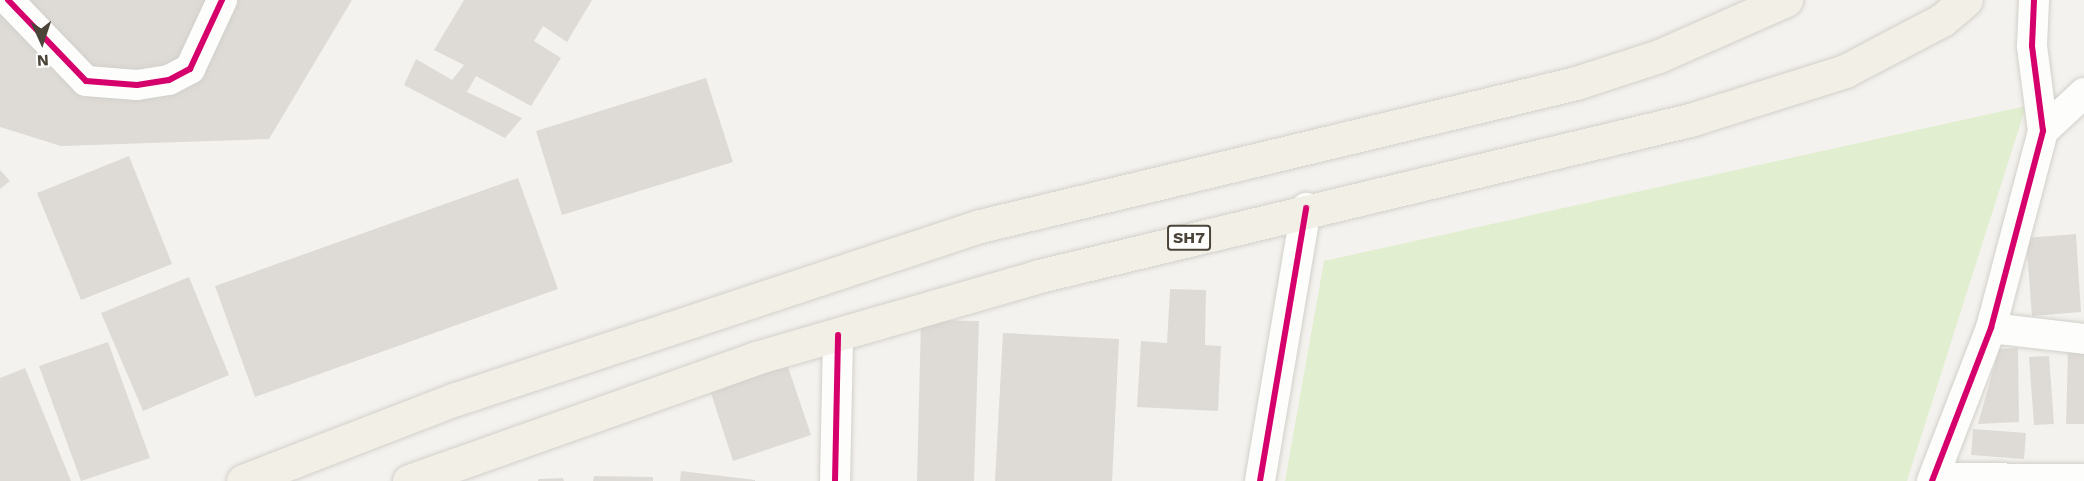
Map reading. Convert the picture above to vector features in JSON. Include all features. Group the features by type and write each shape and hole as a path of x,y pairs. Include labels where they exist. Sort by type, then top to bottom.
{"main road":[{"path":"243,481 456,399 980,226 1576,83 1659,56 1786,0"},
{"name":"SH7","path":"409,481 759,357 1039,276 1306,208 1690,120 1845,71 1941,20 1966,0"}],"street":[{"path":"8,0 86,81 137,85 169,80 190,69 222,0"},
{"path":"2034,0 2032,46 2043,131 1991,328 1933,479 2084,479"},
{"path":"2043,131 2084,93"},
{"path":"1260,481 1306,208"},
{"path":"1991,328 2084,339"},
{"path":"835,481 838,335"}],"green space":[{"path":"2026,106 1907,481 1285,481 1324,261"}],"building":[{"path":"0,0 352,0 269,139 61,146 0,127"},
{"path":"464,0 592,0 567,42 543,26 534,41 561,58 531,106 476,76 467,92 522,118 505,138 404,85 416,59 452,80 464,65 434,50"},
{"path":"706,78 733,162 562,215 536,131"},
{"path":"129,156 172,264 81,300 37,193"},
{"path":"0,170 10,181 0,189"},
{"path":"518,178 558,289 255,397 215,286"},
{"path":"2076,234 2081,312 2032,316 2026,238"},
{"path":"189,277 229,375 143,411 101,313"},
{"path":"1170,289 1206,290 1205,345 1221,346 1218,411 1137,407 1141,341 1167,343"},
{"path":"921,320 979,321 974,481 917,481"},
{"path":"1003,333 1119,339 1112,481 995,481"},
{"path":"108,342 150,458 81,481 39,366"},
{"path":"2018,348 2019,422 1978,424 1999,349"},
{"path":"2068,350 2084,351 2084,424 2066,424"},
{"path":"2049,356 2054,424 2034,425 2029,357"},
{"path":"785,358 811,435 733,461 708,384"},
{"path":"25,368 71,481 0,481 0,378"},
{"path":"1973,429 2026,433 2024,459 1971,455"},
{"path":"681,471 755,480 755,481 680,481"},
{"path":"594,476 653,477 653,481 593,481"},
{"path":"563,478 564,481 538,481 538,479"}],"cycle path":[{"path":"8,0 86,81 137,85 169,80 190,69 222,0"},
{"path":"1932,481 1991,328 2043,131 2032,46 2034,0"},
{"path":"1260,481 1306,208"},
{"path":"835,481 838,335"}]}
